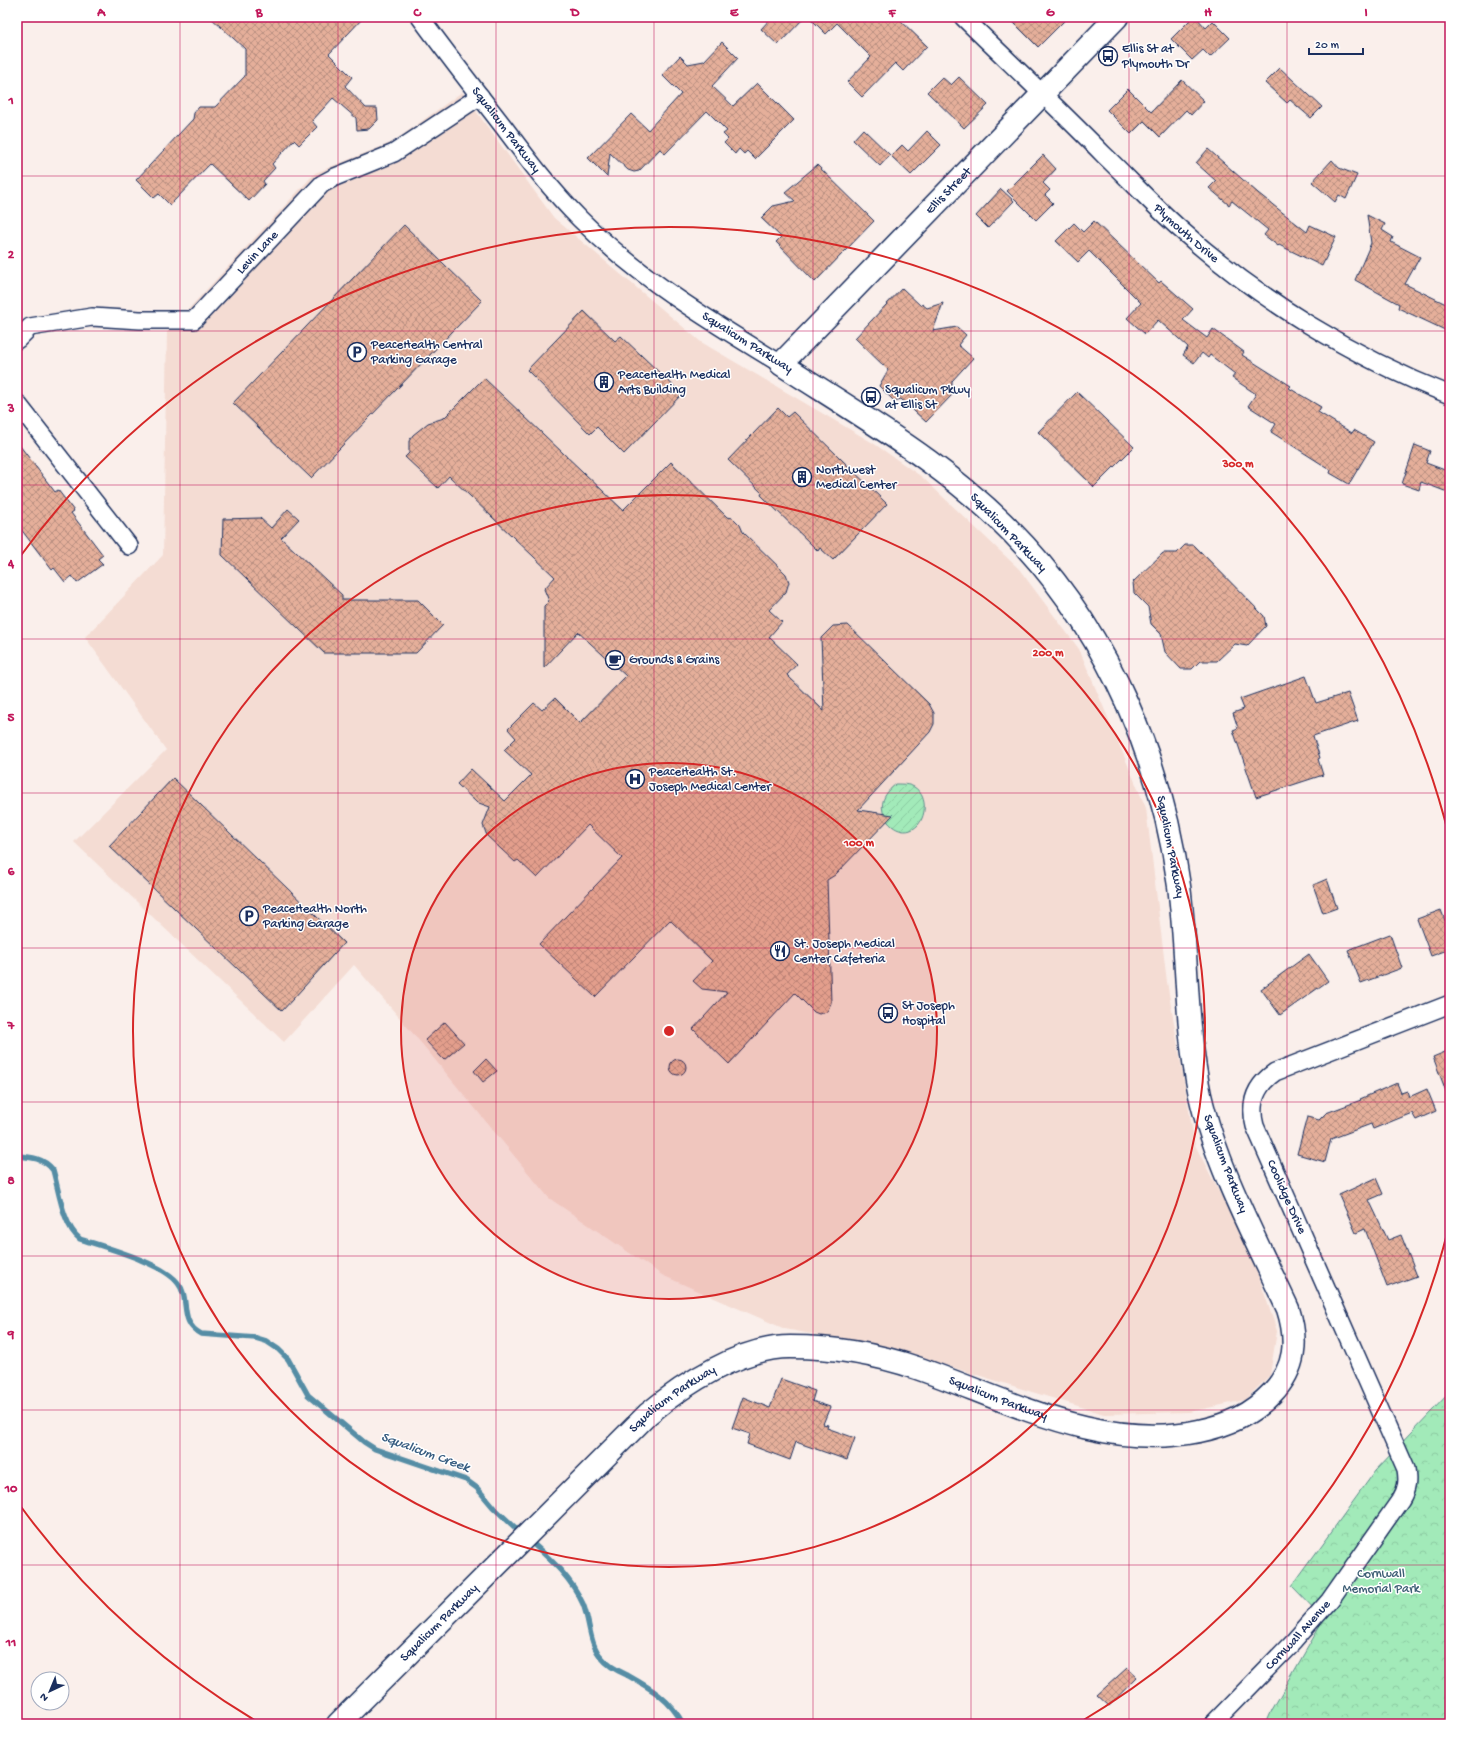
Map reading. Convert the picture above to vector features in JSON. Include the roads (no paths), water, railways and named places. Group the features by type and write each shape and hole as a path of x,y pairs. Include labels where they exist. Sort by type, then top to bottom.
{"street":[{"name":"Squalicum Parkway","path":"338,1724 648,1414 668,1397 693,1380 720,1366 767,1349 787,1347 812,1347 867,1354 915,1367 1073,1424 1103,1431 1154,1437 1180,1435 1217,1428 1239,1419 1264,1402 1278,1387 1288,1371 1295,1342 1293,1326 1288,1309 1225,1171 1200,1096 1192,1054 1179,887 1164,808 1158,786 1130,707 1105,659 1071,605 1049,574 1024,545 977,499 915,451 781,364 708,320 654,282 602,239 557,195 420,17"},
{"name":"Plymouth Drive","path":"963,17 1179,228 1227,267 1270,298 1319,329 1392,370 1450,395"},
{"name":"Ellis Street","path":"781,364 1117,17"},
{"name":"Levin Lane","path":"17,340 30,327 92,317 140,320 194,320 322,184 335,177 394,153 480,96"},
{"path":"17,403 129,546"},
{"name":"Coolidge Drive","path":"1401,1500 1406,1490 1406,1469 1255,1126 1252,1105 1259,1087 1266,1078 1274,1072 1450,1004"},
{"name":"Cornwall Avenue","path":"1213,1724 1294,1641 1330,1600 1401,1500"}],"waterway":[{"name":"Squalicum Creek","path":"17,1156 41,1161 46,1163 53,1170 62,1208 69,1226 80,1239 147,1262 160,1269 178,1283 184,1296 187,1317 194,1329 201,1334 256,1338 266,1341 278,1349 288,1359 308,1395 364,1442 375,1449 466,1480 477,1488 493,1507 522,1534"},
{"name":"Squalicum Creek","path":"529,1540 559,1569 578,1594 583,1604 592,1640 602,1658 613,1668 659,1695 678,1715 683,1724"}],"place":[{"name":"Ellis St at Plymouth Dr","path":"1108,56"},
{"name":"PeaceHealth Central Parking Garage","path":"357,352"},
{"name":"PeaceHealth Medical Arts Building","path":"604,382"},
{"name":"Squalicum Pkwy at Ellis St","path":"871,397"},
{"name":"Northwest Medical Center","path":"802,477"},
{"name":"Grounds & Grains","path":"615,660"},
{"name":"PeaceHealth St. Joseph Medical Center","path":"635,779"},
{"name":"PeaceHealth North Parking Garage","path":"249,916"},
{"name":"St. Joseph Medical Center Cafeteria","path":"780,951"},
{"name":"St Joseph Hospital","path":"888,1013"}],"park label":[{"name":"Cornwall Memorial Park","path":"1381,1582"}]}
